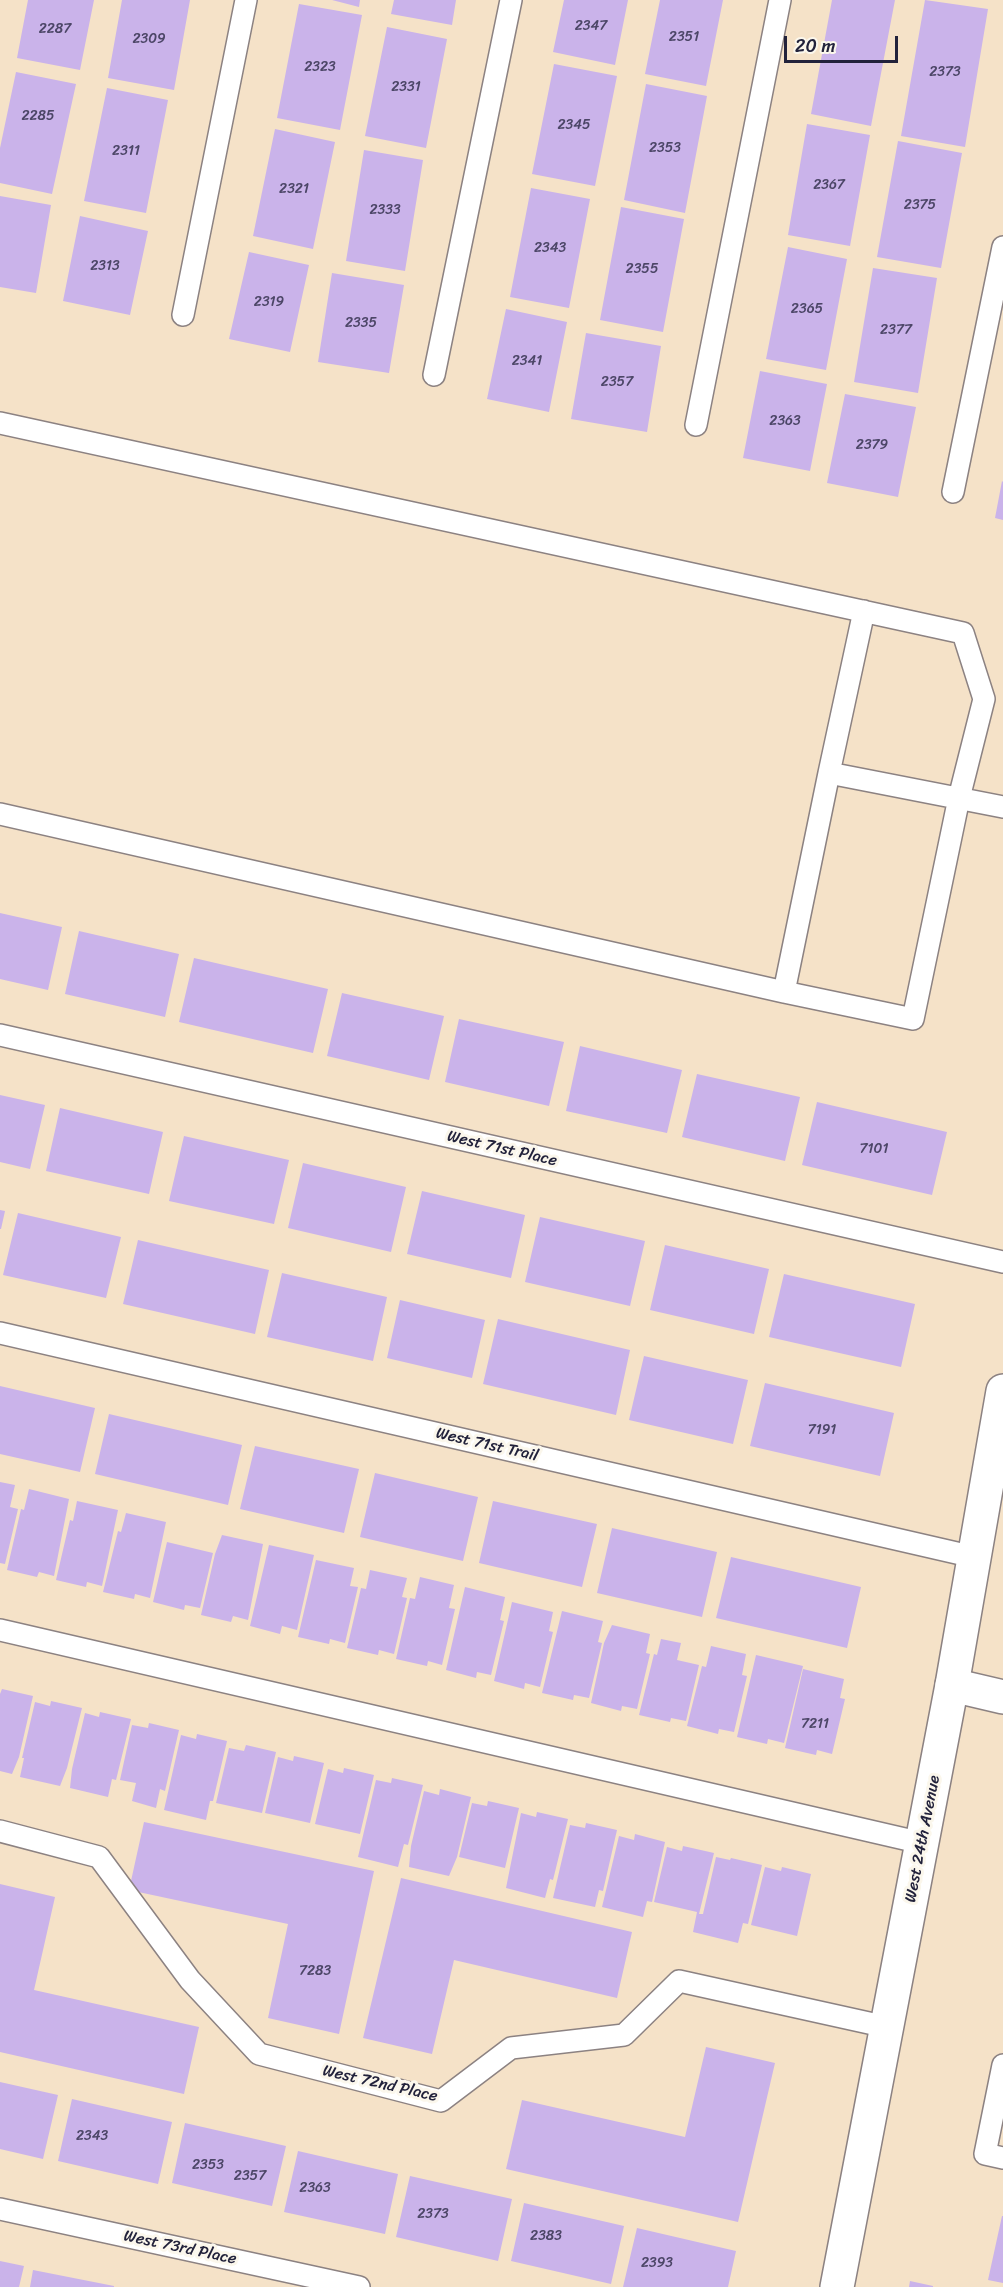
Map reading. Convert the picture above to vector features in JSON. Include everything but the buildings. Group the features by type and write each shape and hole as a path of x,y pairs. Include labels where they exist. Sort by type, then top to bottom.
{"street":[{"name":"West 24th Avenue","path":"837,2287 952,1685 1003,1391"},
{"path":"952,1685 1003,1697"}],"lane":[{"path":"183,315 246,0"},
{"path":"434,375 510,0"},
{"path":"696,425 780,0"},
{"path":"953,492 1003,247"},
{"path":"0,423 963,633 984,699 959,798 913,1019 784,992 0,814"},
{"path":"784,992 864,612"},
{"path":"830,773 1003,807"},
{"name":"West 71st Place","path":"0,1035 1003,1262"},
{"name":"West 71st Trail","path":"0,1333 974,1557"},
{"path":"0,1629 922,1843"},
{"name":"West 72nd Place","path":"0,1831 99,1857 190,1980 259,2054 441,2101 511,2048 624,2035 679,1981 887,2027"},
{"path":"1003,2065 986,2154 1003,2158"},
{"name":"West 73rd Place","path":"0,2209 359,2287"}]}
